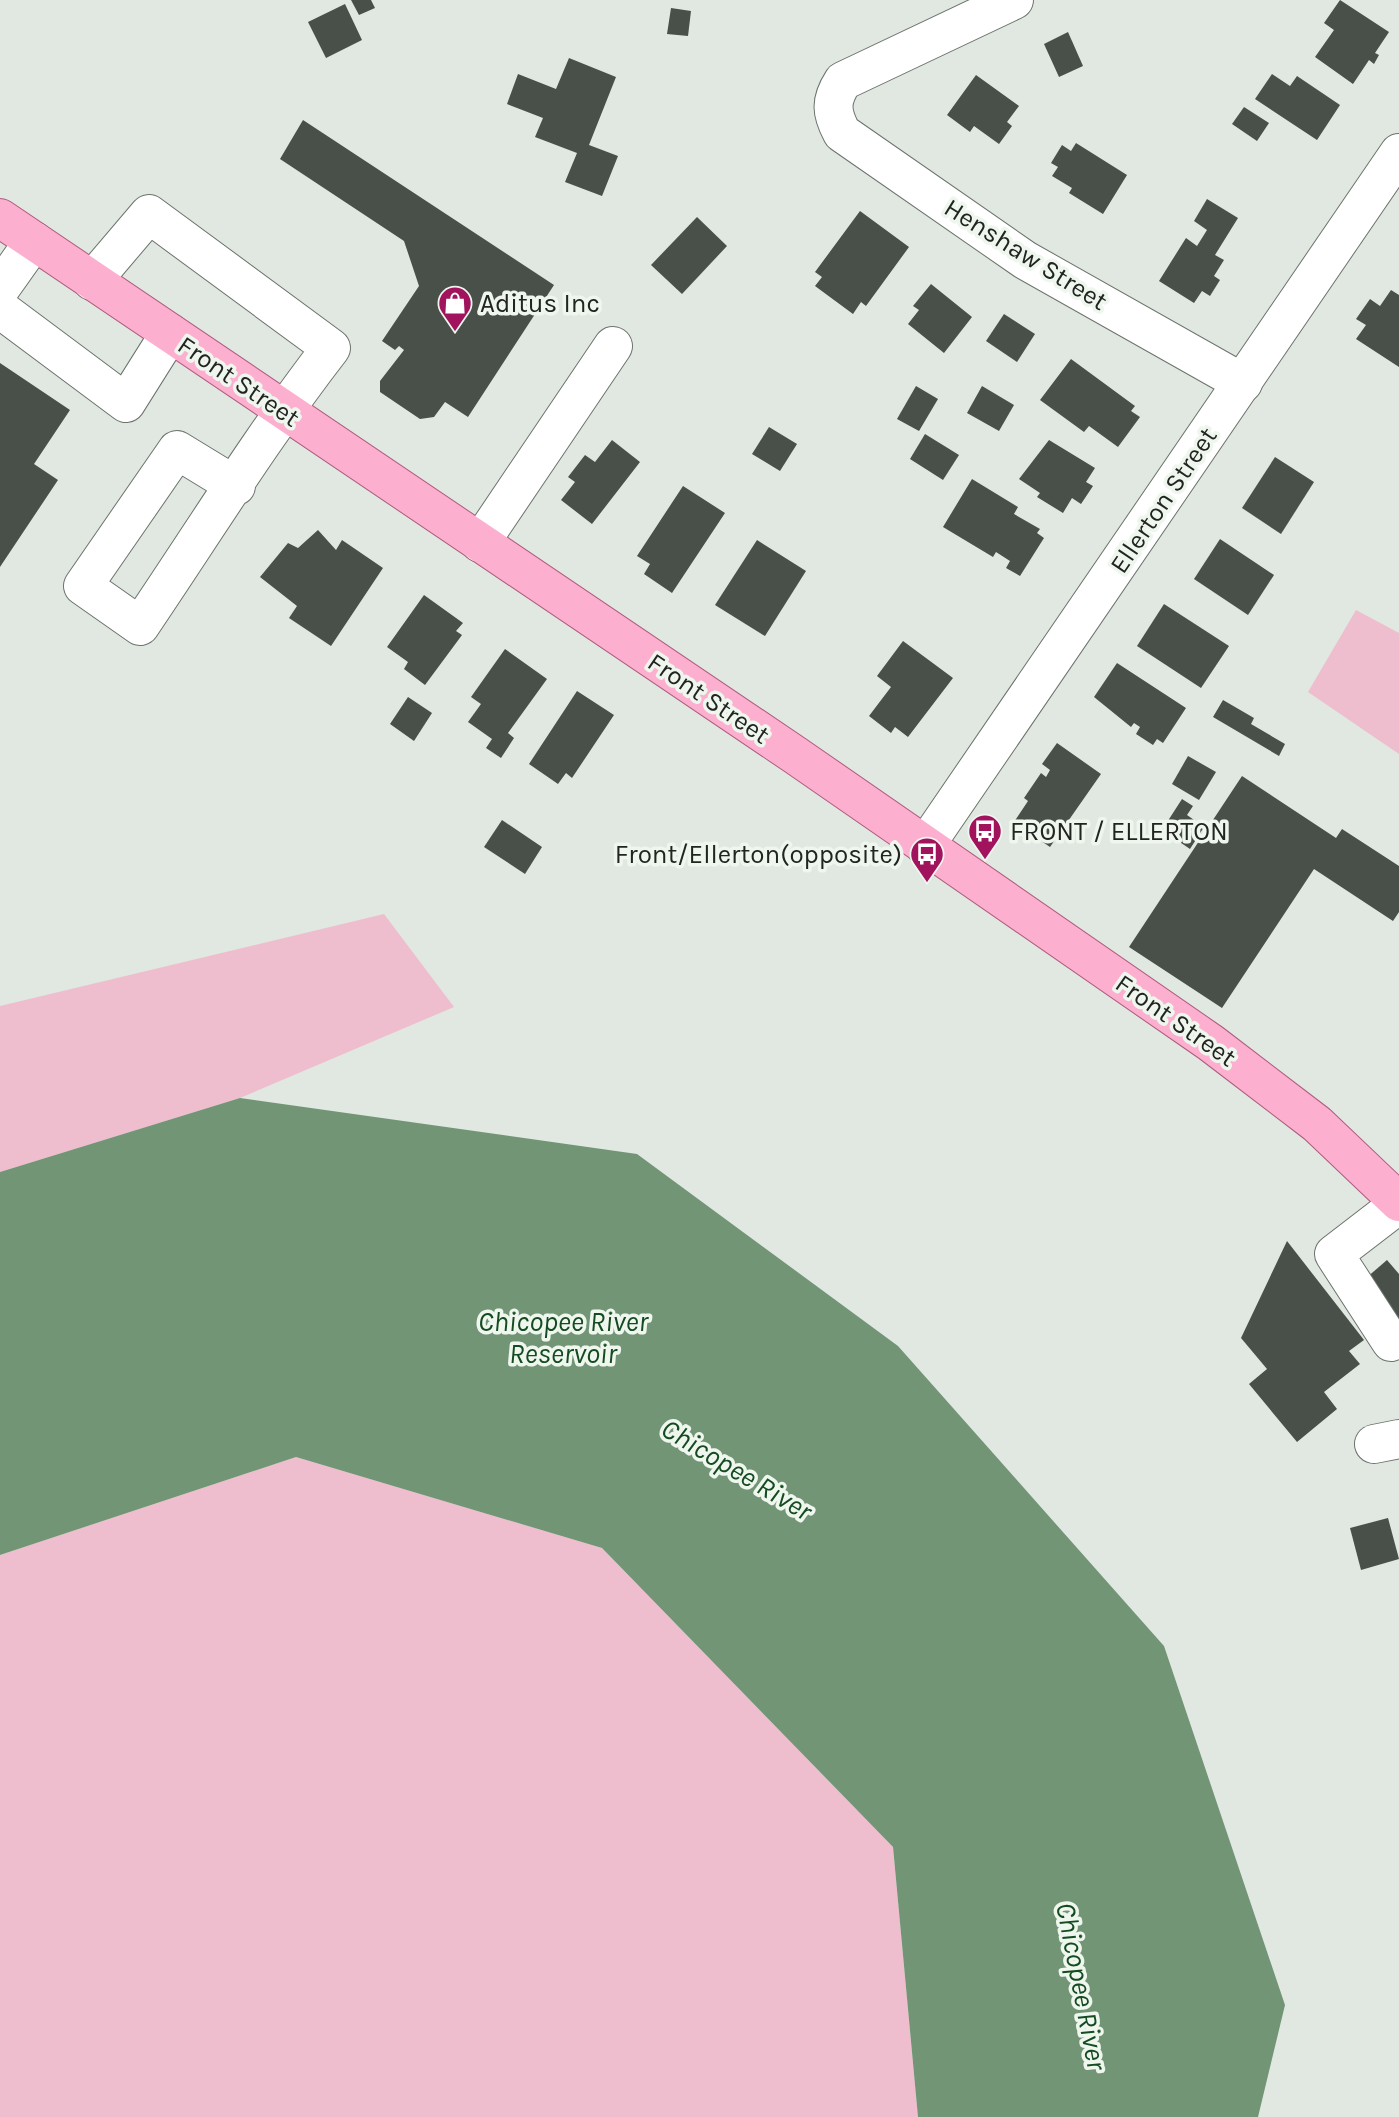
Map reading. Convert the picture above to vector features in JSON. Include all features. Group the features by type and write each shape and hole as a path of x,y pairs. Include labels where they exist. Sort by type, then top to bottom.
{"main road":[{"name":"Front Street","path":"0,218 1211,1043 1317,1124 1399,1203"}],"street":[{"name":"Henshaw Street","path":"1014,0 843,81 831,113 842,133 1026,260 1243,383"},
{"name":"Ellerton Street","path":"925,846 1399,153"},
{"path":"92,281 149,214 331,348 282,411 236,486"},
{"path":"0,289 34,242"},
{"path":"0,309 126,403 170,333"},
{"path":"480,543 613,346"},
{"path":"1396,1346 1334,1254 1399,1203"}],"shaded area":[{"path":"1356,610 1399,633 1399,754 1308,692"},
{"path":"384,914 454,1007 240,1098 0,1172 0,1006"},
{"path":"296,1457 602,1548 893,1847 918,2117 0,2117 0,1555"}],"water":[{"name":"Chicopee River Reservoir","path":"240,1098 637,1154 898,1346 1164,1646 1285,2005 1258,2117 918,2117 893,1847 602,1548 296,1457 0,1555 0,1172"}],"building":[{"path":"351,0 371,0 375,8 359,15"},
{"path":"1340,0 1389,32 1375,53 1379,55 1374,64 1369,60 1353,84 1315,57 1334,30 1324,23"},
{"path":"345,4 362,40 326,58 308,22"},
{"path":"671,8 691,11 688,36 667,34"},
{"path":"1068,32 1083,66 1059,77 1044,44"},
{"path":"569,58 616,77 589,145 618,156 602,196 565,182 577,153 535,137 543,118 507,104 518,74 556,89"},
{"path":"1272,74 1290,86 1297,76 1340,105 1317,140 1255,99"},
{"path":"976,75 1019,106 1007,122 1012,126 999,144 974,126 970,132 947,115"},
{"path":"1244,107 1269,123 1257,141 1232,124"},
{"path":"303,120 554,285 468,417 445,402 434,417 420,419 380,392 380,381 404,350 399,346 395,350 382,341 419,286 404,241 280,159"},
{"path":"1076,143 1127,175 1103,214 1069,193 1072,188 1052,176 1058,167 1051,163 1062,145 1071,151"},
{"path":"1207,199 1238,218 1215,255 1224,260 1214,276 1220,280 1210,296 1202,291 1194,303 1159,281 1186,238 1197,246 1207,230 1194,221"},
{"path":"860,211 909,247 866,306 861,302 853,314 815,286 822,277 815,272"},
{"path":"697,217 727,246 682,294 651,265"},
{"path":"931,284 972,317 944,353 908,324 919,310 913,306"},
{"path":"1391,290 1399,295 1399,367 1356,339 1366,325 1356,319 1370,299 1380,306"},
{"path":"1004,314 1035,334 1017,362 986,341"},
{"path":"1071,359 1135,406 1131,411 1140,417 1118,447 1089,426 1084,432 1040,400"},
{"path":"0,363 70,410 34,464 58,480 0,567"},
{"path":"916,386 938,399 919,431 897,419"},
{"path":"982,386 1014,405 999,431 967,413"},
{"path":"769,427 797,444 780,471 752,454"},
{"path":"925,434 959,455 943,480 910,459"},
{"path":"612,440 640,462 592,524 561,500 575,482 568,477 585,455 595,462"},
{"path":"1049,440 1095,468 1086,482 1093,486 1081,504 1072,498 1063,513 1037,497 1040,493 1019,479"},
{"path":"1275,457 1314,482 1281,534 1242,508"},
{"path":"972,479 1018,507 1014,514 1040,529 1037,533 1044,538 1020,576 1006,568 1010,561 996,552 993,557 943,527"},
{"path":"683,486 725,513 672,593 644,574 650,564 637,556"},
{"path":"318,530 336,550 342,540 383,568 331,646 289,618 297,606 260,577 288,543 298,548"},
{"path":"1220,539 1274,575 1248,615 1194,579"},
{"path":"757,540 806,571 765,636 715,605"},
{"path":"424,595 463,623 456,631 462,635 425,685 404,669 408,662 387,647"},
{"path":"1164,604 1229,646 1201,688 1137,646"},
{"path":"903,641 953,678 908,737 895,727 891,733 869,716 891,687 877,676"},
{"path":"505,649 547,679 508,733 514,738 501,758 486,748 492,739 468,722 481,704 471,697"},
{"path":"1117,663 1186,708 1163,743 1157,739 1153,745 1136,734 1140,727 1134,723 1131,727 1094,697"},
{"path":"577,691 614,715 572,778 566,773 558,784 529,764"},
{"path":"408,697 432,713 414,741 390,724"},
{"path":"1223,700 1254,718 1251,724 1285,744 1279,756 1213,717"},
{"path":"1057,743 1101,774 1050,847 1014,822 1028,801 1024,798 1041,773 1046,777 1050,770 1042,764"},
{"path":"1188,756 1216,772 1199,800 1172,784"},
{"path":"1242,776 1336,838 1342,829 1399,866 1399,912 1393,921 1314,869 1222,1008 1129,947"},
{"path":"1182,799 1193,806 1187,815 1204,827 1190,849 1162,830"},
{"path":"502,820 542,847 525,874 484,847"},
{"path":"1287,1241 1364,1340 1349,1351 1360,1364 1324,1392 1337,1409 1297,1442 1249,1384 1267,1369 1241,1338"},
{"path":"1387,1260 1399,1274 1399,1321 1358,1285"},
{"path":"1388,1518 1399,1559 1361,1570 1350,1528"}],"place":[{"name":"Aditus Inc","path":"455,333"},
{"name":"FRONT / ELLERTON","path":"985,861"},
{"name":"Front/Ellerton(opposite)","path":"927,884"}],"water label":[{"name":"Chicopee River","path":"737,1469"},
{"name":"Chicopee River","path":"1082,1986"}]}
